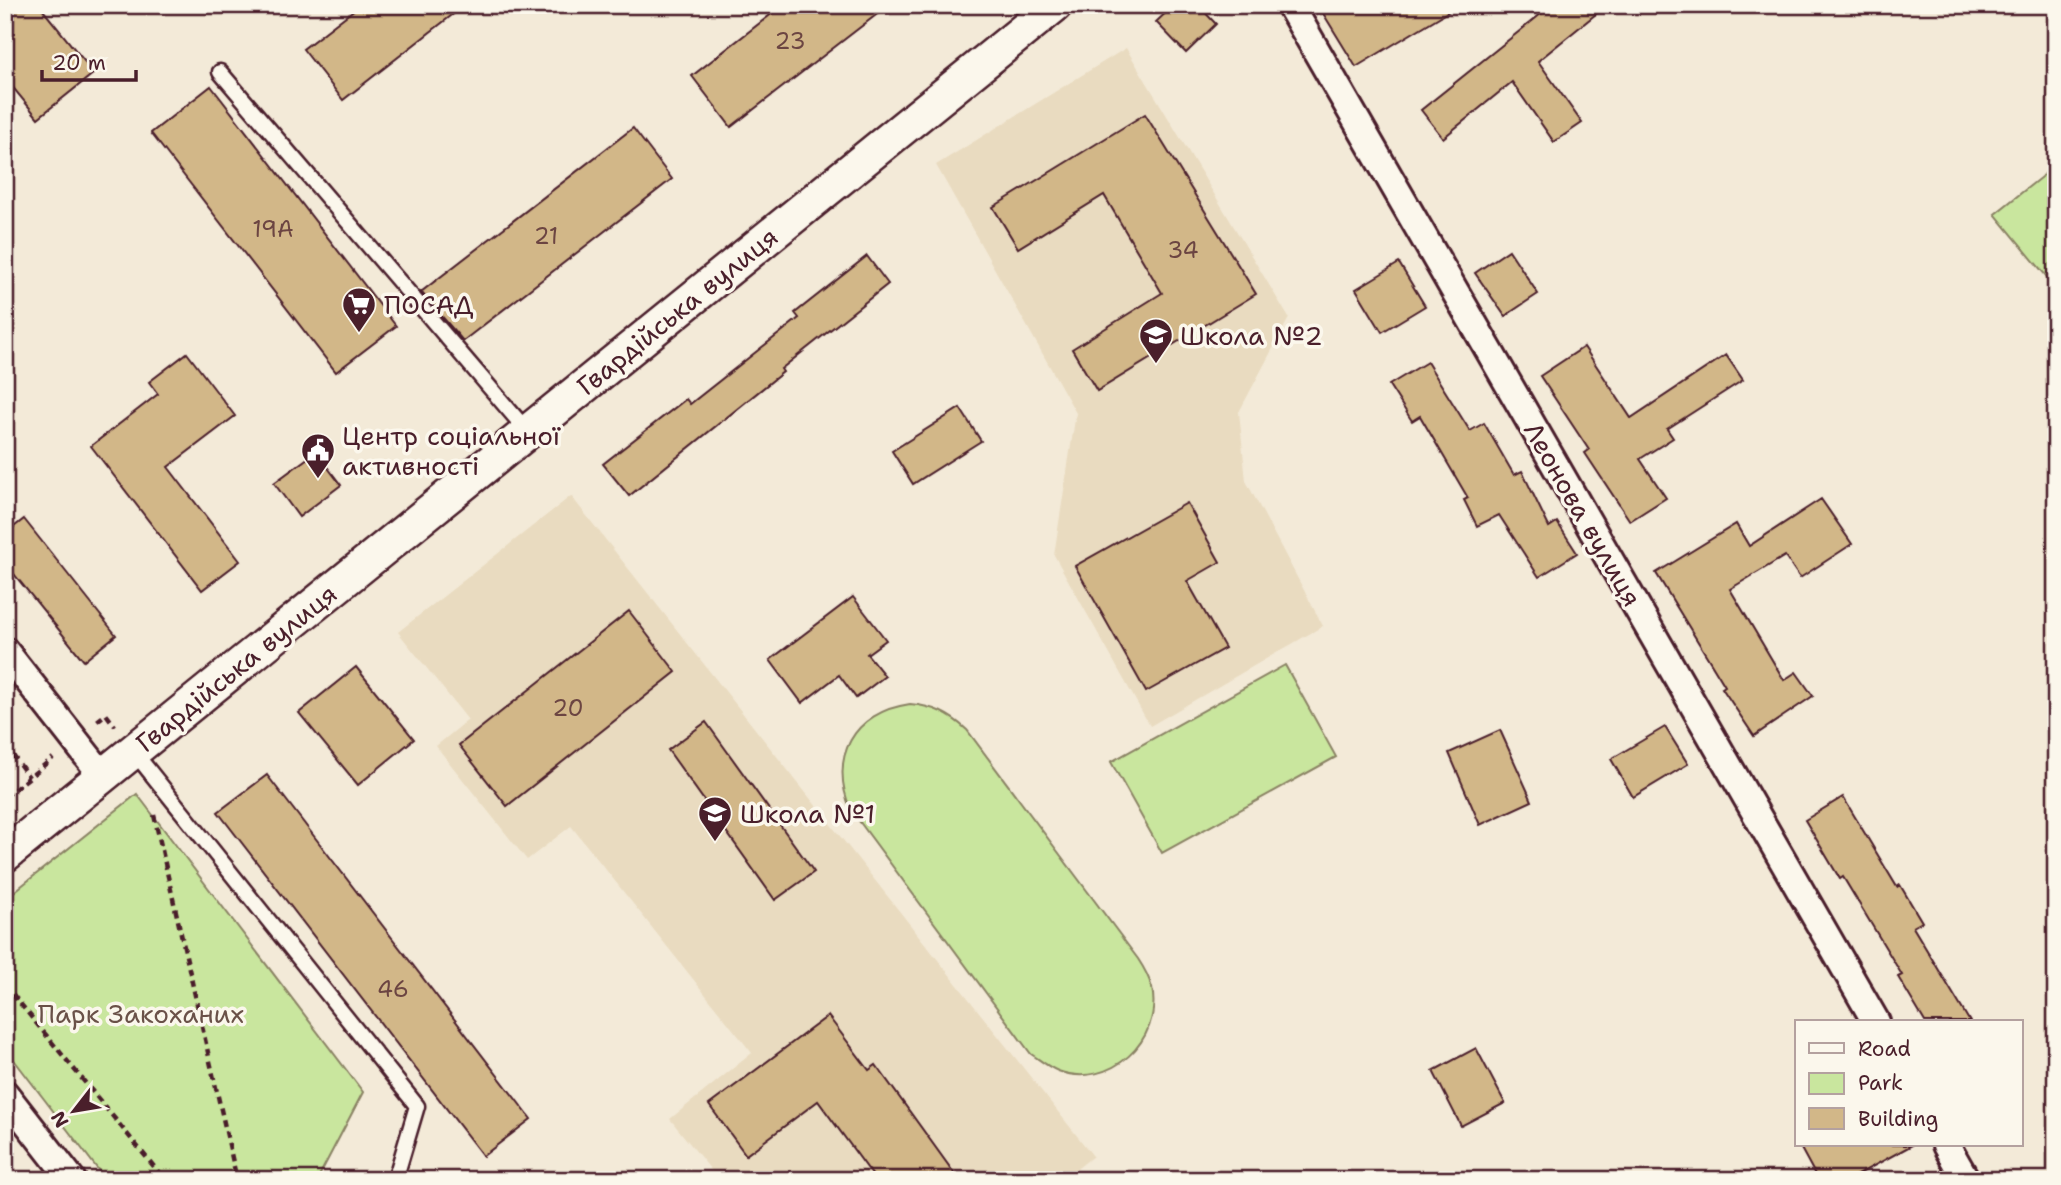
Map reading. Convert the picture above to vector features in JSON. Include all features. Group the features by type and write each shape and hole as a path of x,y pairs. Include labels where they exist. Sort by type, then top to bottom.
{"street":[{"name":"Гвардійська вулиця","path":"5,855 1055,5"},
{"name":"Леонова вулиця","path":"1290,5 1875,1020"},
{"path":"5,650 103,776"},
{"path":"5,1094 72,1180"},
{"path":"1946,1146 1959,1177"}],"lane":[{"path":"220,72 527,431"},
{"path":"134,752 417,1105 395,1180"}],"path":[{"path":"5,797 106,714 134,752"},
{"path":"5,745 29,777"},
{"path":"154,814 237,1180"},
{"path":"5,985 164,1180"}],"shaded area":[{"name":"Школа №2","path":"1126,48 1289,318 1239,412 1246,481 1323,626 1150,726 1054,555 1076,413 936,165"},
{"name":"Школа №1","path":"571,496 1093,1156 1063,1180 719,1180 670,1119 752,1053 571,826 527,860 436,746 468,720 398,632"}],"green space":[{"path":"2056,165 2056,288 1995,214"},
{"path":"1285,665 1336,757 1162,853 1111,762"},
{"path":"910,704 941,712 967,730 1144,969 1152,988 1153,1007 1149,1026 1141,1042 1129,1056 1113,1067 1096,1073 1077,1075 1058,1071 1031,1054 851,810 842,773 850,740 860,727 874,717"},
{"name":"Парк Закоханих","path":"137,794 363,1092 317,1180 106,1180 5,1048 5,899"}],"building":[{"path":"5,5 39,5 94,73 38,118 5,78"},
{"path":"360,5 465,5 343,100 303,49"},
{"path":"783,5 889,5 731,127 692,76"},
{"path":"1174,5 1198,5 1216,24 1186,53 1156,22"},
{"path":"1318,5 1459,5 1356,67"},
{"path":"1552,5 1607,5 1538,61 1582,123 1554,142 1512,82 1443,138 1421,110"},
{"path":"211,86 396,326 336,372 151,133"},
{"path":"1145,114 1256,294 1097,391 1072,349 1162,293 1104,195 1018,248 993,207"},
{"path":"633,128 672,179 463,341 421,292"},
{"path":"1509,250 1538,294 1505,316 1475,273"},
{"path":"867,256 888,284 629,496 603,464 686,399 690,404 799,318 795,313"},
{"path":"1399,263 1425,306 1382,332 1356,289"},
{"path":"1584,347 1631,418 1726,355 1743,380 1667,429 1673,438 1640,459 1666,498 1630,521 1585,453 1589,450 1540,376"},
{"path":"187,353 235,416 168,467 240,561 202,590 91,446 158,394 149,382"},
{"path":"1427,362 1470,431 1484,423 1514,475 1522,471 1549,527 1557,522 1577,553 1539,577 1499,515 1477,526 1464,500 1468,498 1420,416 1412,421 1389,385"},
{"path":"960,408 981,441 913,484 892,451"},
{"path":"316,452 341,485 299,517 274,483"},
{"path":"1821,499 1852,544 1800,578 1785,556 1730,589 1784,680 1796,672 1813,696 1754,736 1722,688 1725,686 1656,573 1736,524 1749,546"},
{"path":"1187,503 1220,562 1187,581 1225,648 1146,692 1075,566"},
{"path":"24,519 116,635 84,661 5,563 5,534"},
{"path":"853,597 886,640 867,654 885,676 856,698 839,675 802,703 770,660"},
{"path":"629,611 676,672 507,806 459,745"},
{"path":"356,667 414,739 358,785 299,713"},
{"path":"706,722 814,872 775,900 668,750"},
{"path":"1665,727 1688,764 1633,797 1611,759"},
{"path":"1500,730 1532,801 1480,825 1449,753"},
{"path":"267,775 531,1119 483,1156 218,812"},
{"path":"1843,797 1897,887 1900,885 1922,922 1913,927 1969,1020 1924,1020 1898,977 1902,975 1805,820"},
{"path":"828,1016 869,1070 876,1065 959,1180 876,1180 818,1101 746,1155 709,1105"},
{"path":"1476,1048 1505,1103 1461,1126 1433,1071"},
{"path":"1800,1146 1910,1146 1848,1180 1818,1180"}],"place":[{"name":"ПОСАД","path":"359,334"},
{"name":"Школа №2","path":"1156,365"},
{"name":"Центр соціальної активності","path":"318,480"},
{"name":"Школа №1","path":"715,843"}]}
